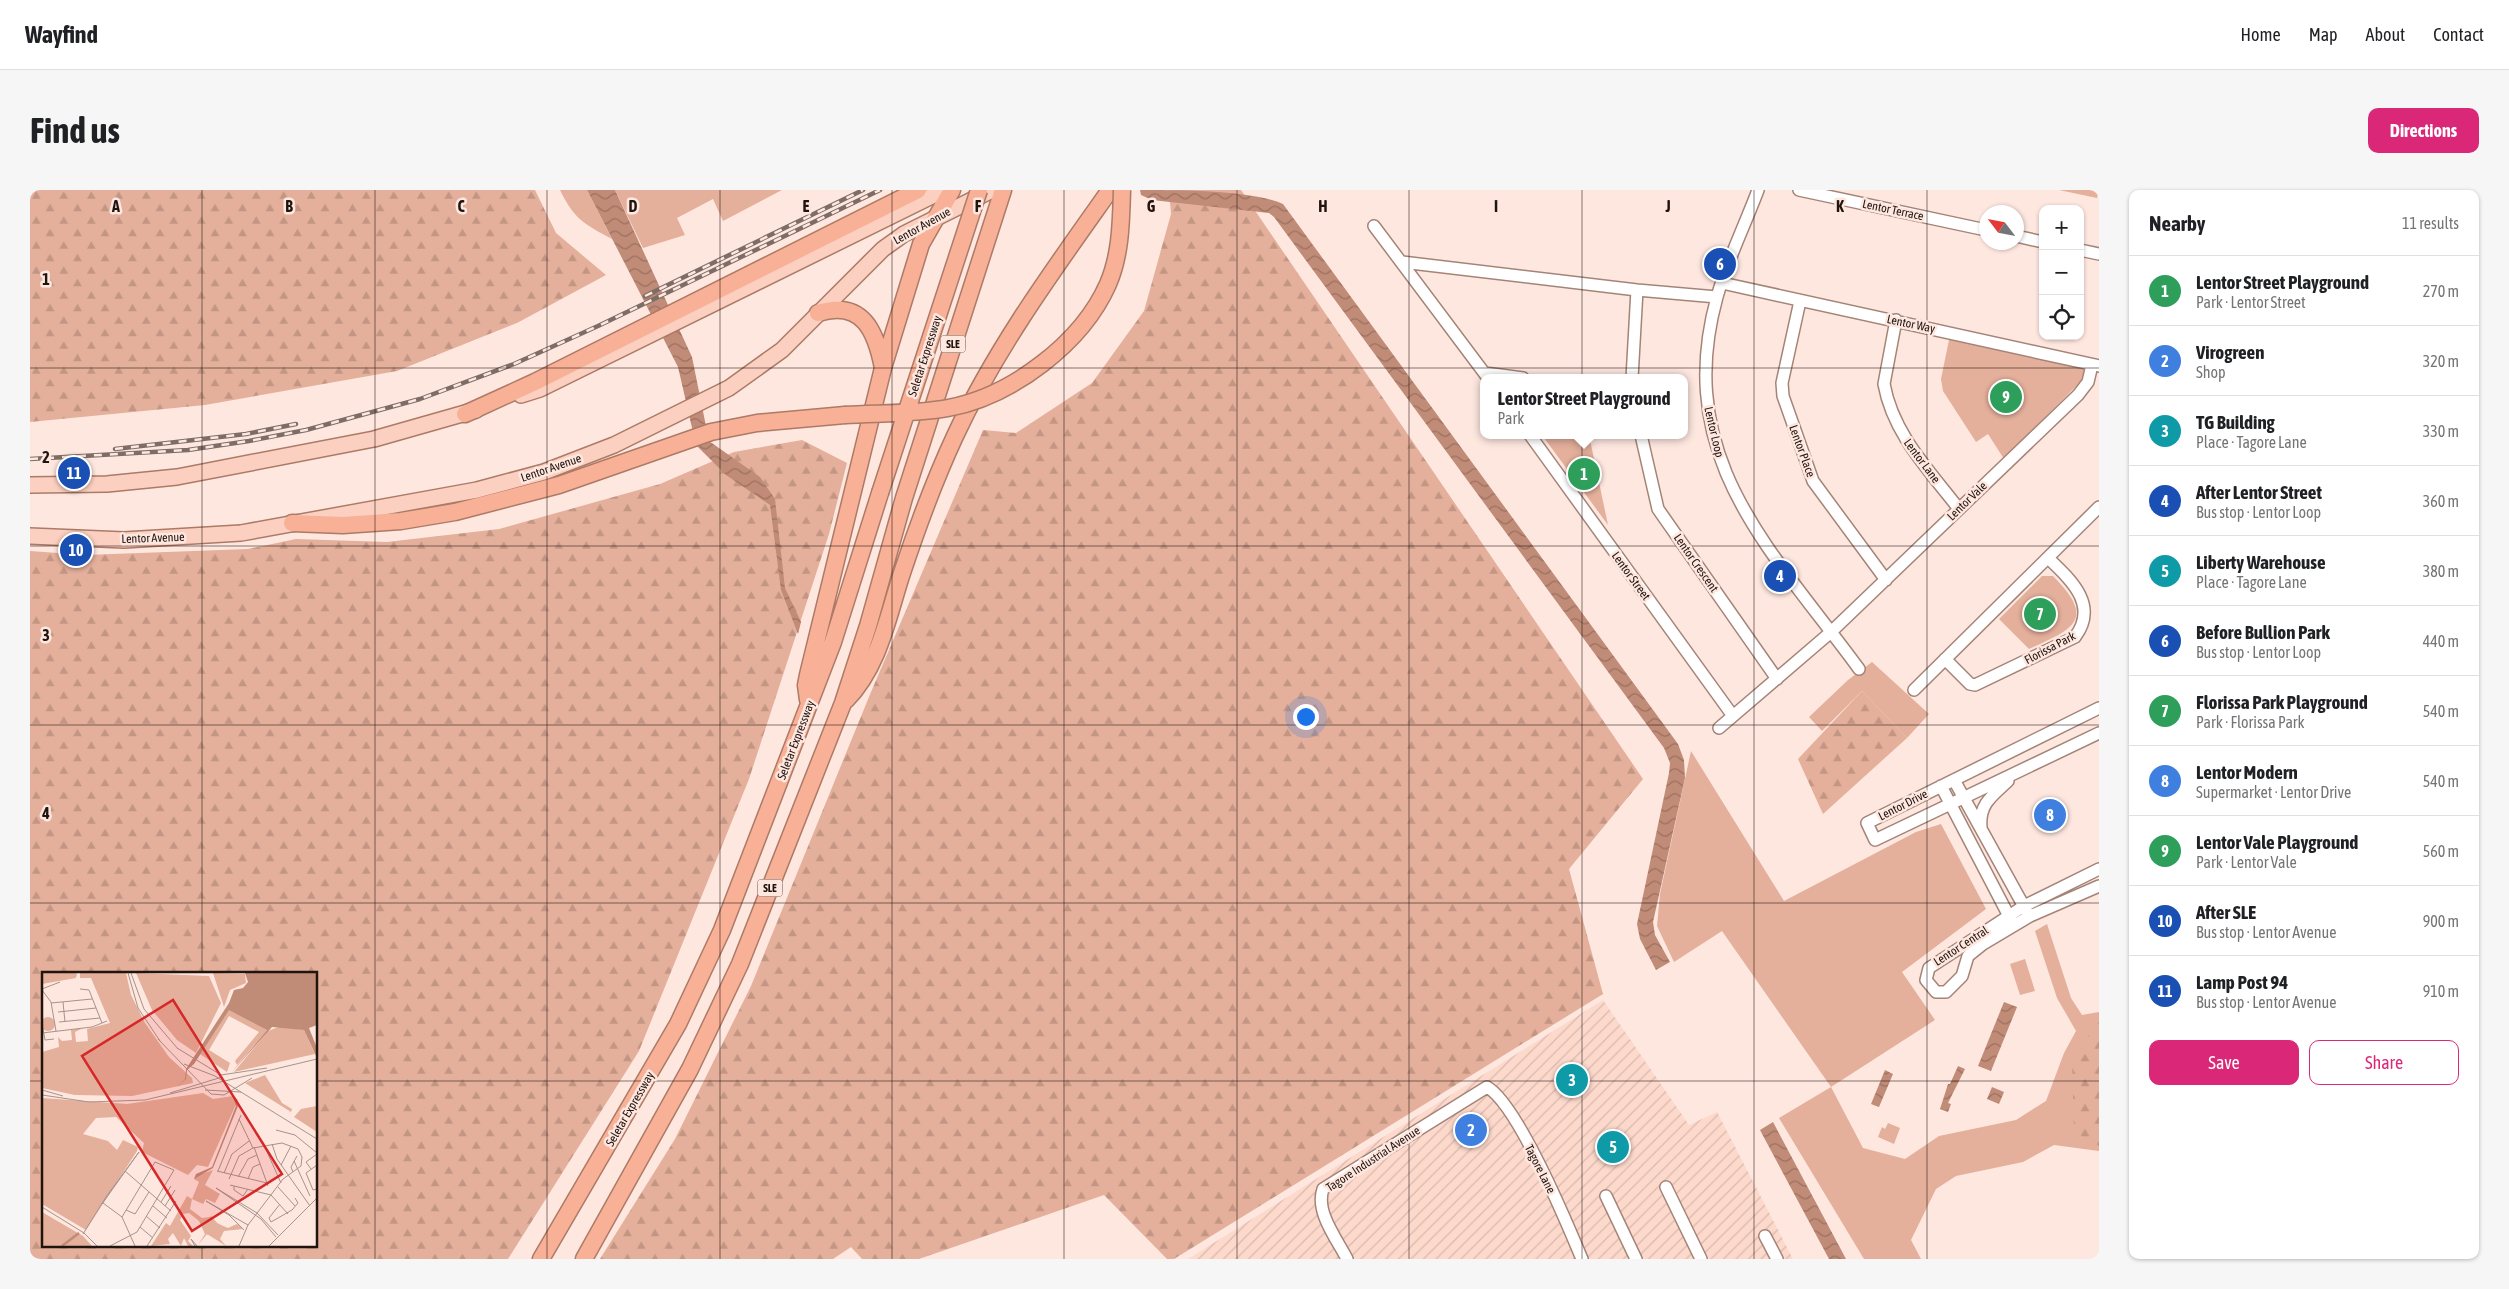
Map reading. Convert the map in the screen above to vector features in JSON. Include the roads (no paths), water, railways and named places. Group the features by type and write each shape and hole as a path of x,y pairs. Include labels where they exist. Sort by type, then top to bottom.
{"highway":[{"path":"465,414 646,331 918,190"},
{"path":"809,707 806,691 808,675 883,368 921,244 934,218 952,190"},
{"name":"Seletar Expressway","path":"541,1259 678,1024 722,930 833,642 979,190"},
{"name":"Seletar Expressway","path":"584,1259 690,1068 740,964 843,703 904,498 1004,190"},
{"path":"843,703 860,687 874,659 926,507 955,437 990,365 1110,190"},
{"path":"292,523 351,524 401,521 428,516 529,494 681,441 738,426 809,417 947,409 969,403 995,391 1043,362 1075,334 1090,315 1108,283 1115,262 1122,190"},
{"path":"818,313 842,310 859,316 872,330 883,368"}],"main road":[{"name":"Lentor Avenue","path":"646,331 689,315 944,190"},
{"name":"Lentor Avenue","path":"30,536 156,539 241,533 477,490 544,472 597,452 729,388 782,350 883,249 904,234 992,190"},
{"path":"30,486 108,484 177,477 365,441 465,414"}],"street":[{"name":"Lentor Loop","path":"1758,190 1717,296 1708,342 1707,400 1718,455 1745,514 1771,553 1859,669"},
{"name":"Lentor Terrace","path":"1799,190 1979,229"},
{"path":"1374,226 1485,374"},
{"path":"2024,238 2039,241"},
{"path":"2084,251 2099,254"},
{"path":"1402,262 1637,290 1717,296"},
{"name":"Lentor Way","path":"1722,283 2096,365"},
{"path":"1632,374 1637,290"},
{"name":"Lentor Place","path":"1800,301 1782,383 1783,396 1813,481 1886,580"},
{"name":"Lentor Lane","path":"1896,320 1886,369 1884,384 1886,394 1899,429 1909,446 1959,509"},
{"name":"Lentor Vale","path":"1831,632 2078,395 2088,382 2096,365"},
{"name":"Lentor Street","path":"1533,439 1733,716"},
{"name":"Lentor Crescent","path":"1642,439 1658,509 1777,679"},
{"path":"1914,690 2099,507"},
{"name":"Florissa Park","path":"1945,659 1970,684 1975,685 2075,637 2082,630 2086,611 2084,596 2048,558"},
{"path":"1719,728 1831,632"},
{"name":"Lentor Drive","path":"2099,708 1867,823 1875,840 1964,797 2015,775 2099,733"},
{"path":"1981,828 1980,814 1990,797 2015,775"},
{"path":"1954,780 2030,916"},
{"path":"1941,786 2012,921"},
{"name":"Lentor Central","path":"2099,869 2024,906 2012,921 1968,956 1962,976 1946,992 1936,992 1926,980 1929,968 2012,921 2030,916 2099,886"},
{"name":"Tagore Industrial Avenue","path":"1347,1259 1321,1208 1320,1196 1323,1189 1487,1087"},
{"name":"Tagore Lane","path":"1487,1087 1504,1100 1538,1162 1582,1259"},
{"path":"1666,1187 1701,1259"},
{"path":"1606,1196 1636,1259"},
{"path":"1765,1236 1778,1259"}],"water":[{"path":"587,190 615,190 692,357 709,441 760,477 775,499 785,588 801,622 798,634 781,590 770,505 726,475 696,445 678,367"},
{"path":"1140,190 1234,193 1269,199 1283,204 1678,744 1684,760 1685,778 1653,922 1655,935 1670,962 1656,970 1640,939 1637,924 1669,773 1670,763 1664,748 1274,217 1269,213 1152,200 1141,195"},
{"path":"2004,1002 2017,1007 1991,1071 1978,1066"},
{"path":"1958,1066 1965,1069 1948,1103 1951,1104 1948,1112 1940,1109 1948,1084 1950,1084"},
{"path":"1885,1070 1893,1074 1879,1107 1871,1104"},
{"path":"1992,1087 2004,1092 1999,1104 1987,1099"},
{"path":"1773,1122 1846,1259 1829,1259 1760,1130"}],"railway":[{"path":"645,296 863,190"},
{"path":"30,459 188,450 249,441 306,430 420,399 514,364 598,326 880,190"},
{"path":"115,449 246,434 296,424"}],"place":[{"name":"Before Bullion Park","path":"1720,264"},
{"name":"Lentor Vale Playground","path":"2006,397"},
{"name":"Lamp Post 94","path":"74,473"},
{"name":"Lentor Street Playground","path":"1584,474"},
{"name":"After SLE","path":"76,550"},
{"name":"After Lentor Street","path":"1780,576"},
{"name":"Florissa Park Playground","path":"2040,614"},
{"name":"Lentor Modern","path":"2050,815"},
{"name":"TG Building","path":"1572,1080"},
{"name":"Virogreen","path":"1471,1130"},
{"name":"Liberty Warehouse","path":"1613,1147"}]}
